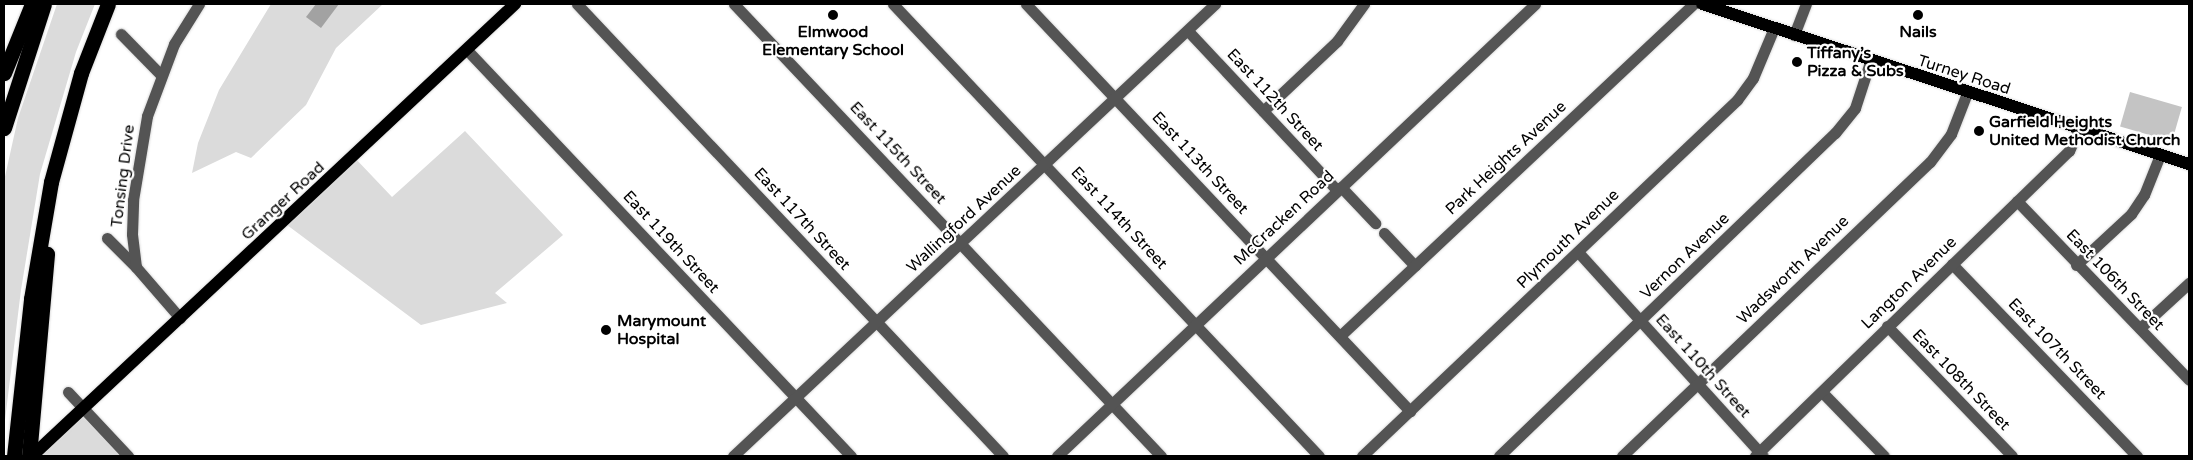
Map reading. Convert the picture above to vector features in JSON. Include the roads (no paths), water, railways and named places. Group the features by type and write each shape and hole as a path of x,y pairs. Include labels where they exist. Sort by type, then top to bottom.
{"highway":[{"path":"4,74 32,4"},
{"path":"4,128 44,4"},
{"path":"14,456 31,300 51,182 81,74 108,4"},
{"path":"30,456 51,182"}],"main road":[{"name":"Granger Road","path":"30,456 84,410 515,4"},
{"name":"Turney Road","path":"1702,4 1967,94 2189,164"},
{"name":"Granger Road","path":"40,456 72,421"}],"street":[{"name":"Tonsing Drive","path":"136,268 132,234 138,158 161,75 198,4"},
{"name":"East 117th Street","path":"578,4 1003,456"},
{"name":"East 115th Street","path":"734,4 1161,456"},
{"name":"East 114th Street","path":"893,4 1320,456"},
{"name":"East 113th Street","path":"1027,4 1341,335 1410,411"},
{"name":"Wallingford Avenue","path":"733,456 1189,32 1214,4"},
{"path":"1263,111 1338,41 1364,4"},
{"name":"McCracken Road","path":"1057,456 1266,256 1535,4"},
{"name":"Park Heights Avenue","path":"1341,335 1694,4"},
{"path":"1794,35 1806,4"},
{"name":"Plymouth Avenue","path":"1362,456 1736,100 1753,78 1774,28"},
{"name":"East 112th Street","path":"1189,32 1263,111 1375,224"},
{"path":"121,34 161,75"},
{"name":"East 119th Street","path":"467,50 851,456"},
{"name":"Vernon Avenue","path":"1499,456 1641,322 1835,133 1855,108 1870,62"},
{"name":"Wadsworth Avenue","path":"1622,456 1930,162 1951,134 1967,94"},
{"name":"Langton Avenue","path":"1759,455 1887,326 2069,151 2078,130"},
{"path":"2076,265 2131,214 2144,195 2160,155"},
{"name":"East 106th Street","path":"2017,201 2076,265 2189,380"},
{"path":"1384,233 1415,266"},
{"path":"107,238 180,318"},
{"name":"East 110th Street","path":"1578,252 1759,455"},
{"name":"East 107th Street","path":"1952,264 2137,456"},
{"path":"2140,328 2189,283"},
{"name":"East 108th Street","path":"1887,326 2012,456"},
{"path":"68,392 128,456"},
{"path":"1822,392 1884,456"}],"place":[{"name":"Elmwood Elementary School","path":"833,15"},
{"name":"Nails","path":"1918,15"},
{"name":"Tiffany’s Pizza & Subs","path":"1797,62"},
{"name":"Garfield Heights United Methodist Church","path":"1979,131"},
{"name":"Marymount Hospital","path":"606,330"}]}
